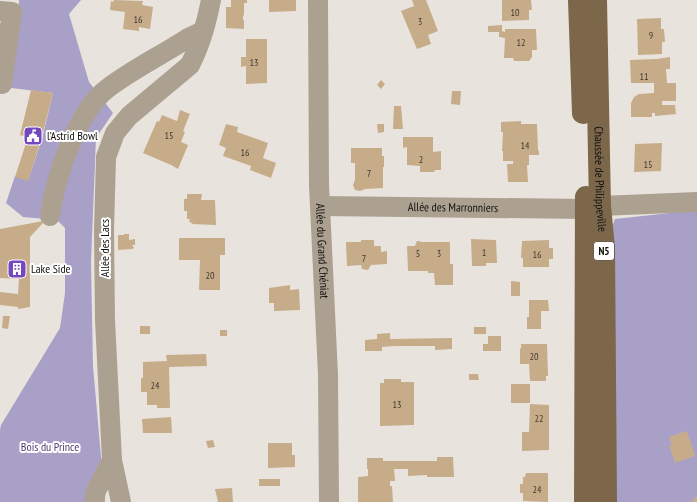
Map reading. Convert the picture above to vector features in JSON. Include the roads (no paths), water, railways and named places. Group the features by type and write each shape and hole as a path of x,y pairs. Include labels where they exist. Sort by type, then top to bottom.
{"main road":[{"name":"Chaussée de Philippeville","path":"579,0 593,207 604,248 606,502"},
{"name":"Chaussée de Philippeville","path":"585,502 593,207 596,0"}],"street":[{"name":"Allée des Lacs","path":"121,502 112,460 105,320 106,157 115,133 129,116 190,65 195,56 208,16 211,0"},
{"name":"Allée du Grand Chéniat","path":"318,0 320,206 328,375 329,502"},
{"path":"0,11 12,12 2,84"},
{"path":"50,216 60,174 74,133 96,99 107,88 188,38 202,31"},
{"name":"Allée des Marronniers","path":"320,206 593,207 697,202"},
{"path":"94,502 96,491 112,460"}],"place":[{"name":"l’Astrid Bowl","path":"33,136"},
{"name":"Lake Side","path":"17,269"}],"park label":[{"name":"Bois du Prince","path":"50,447"}]}
